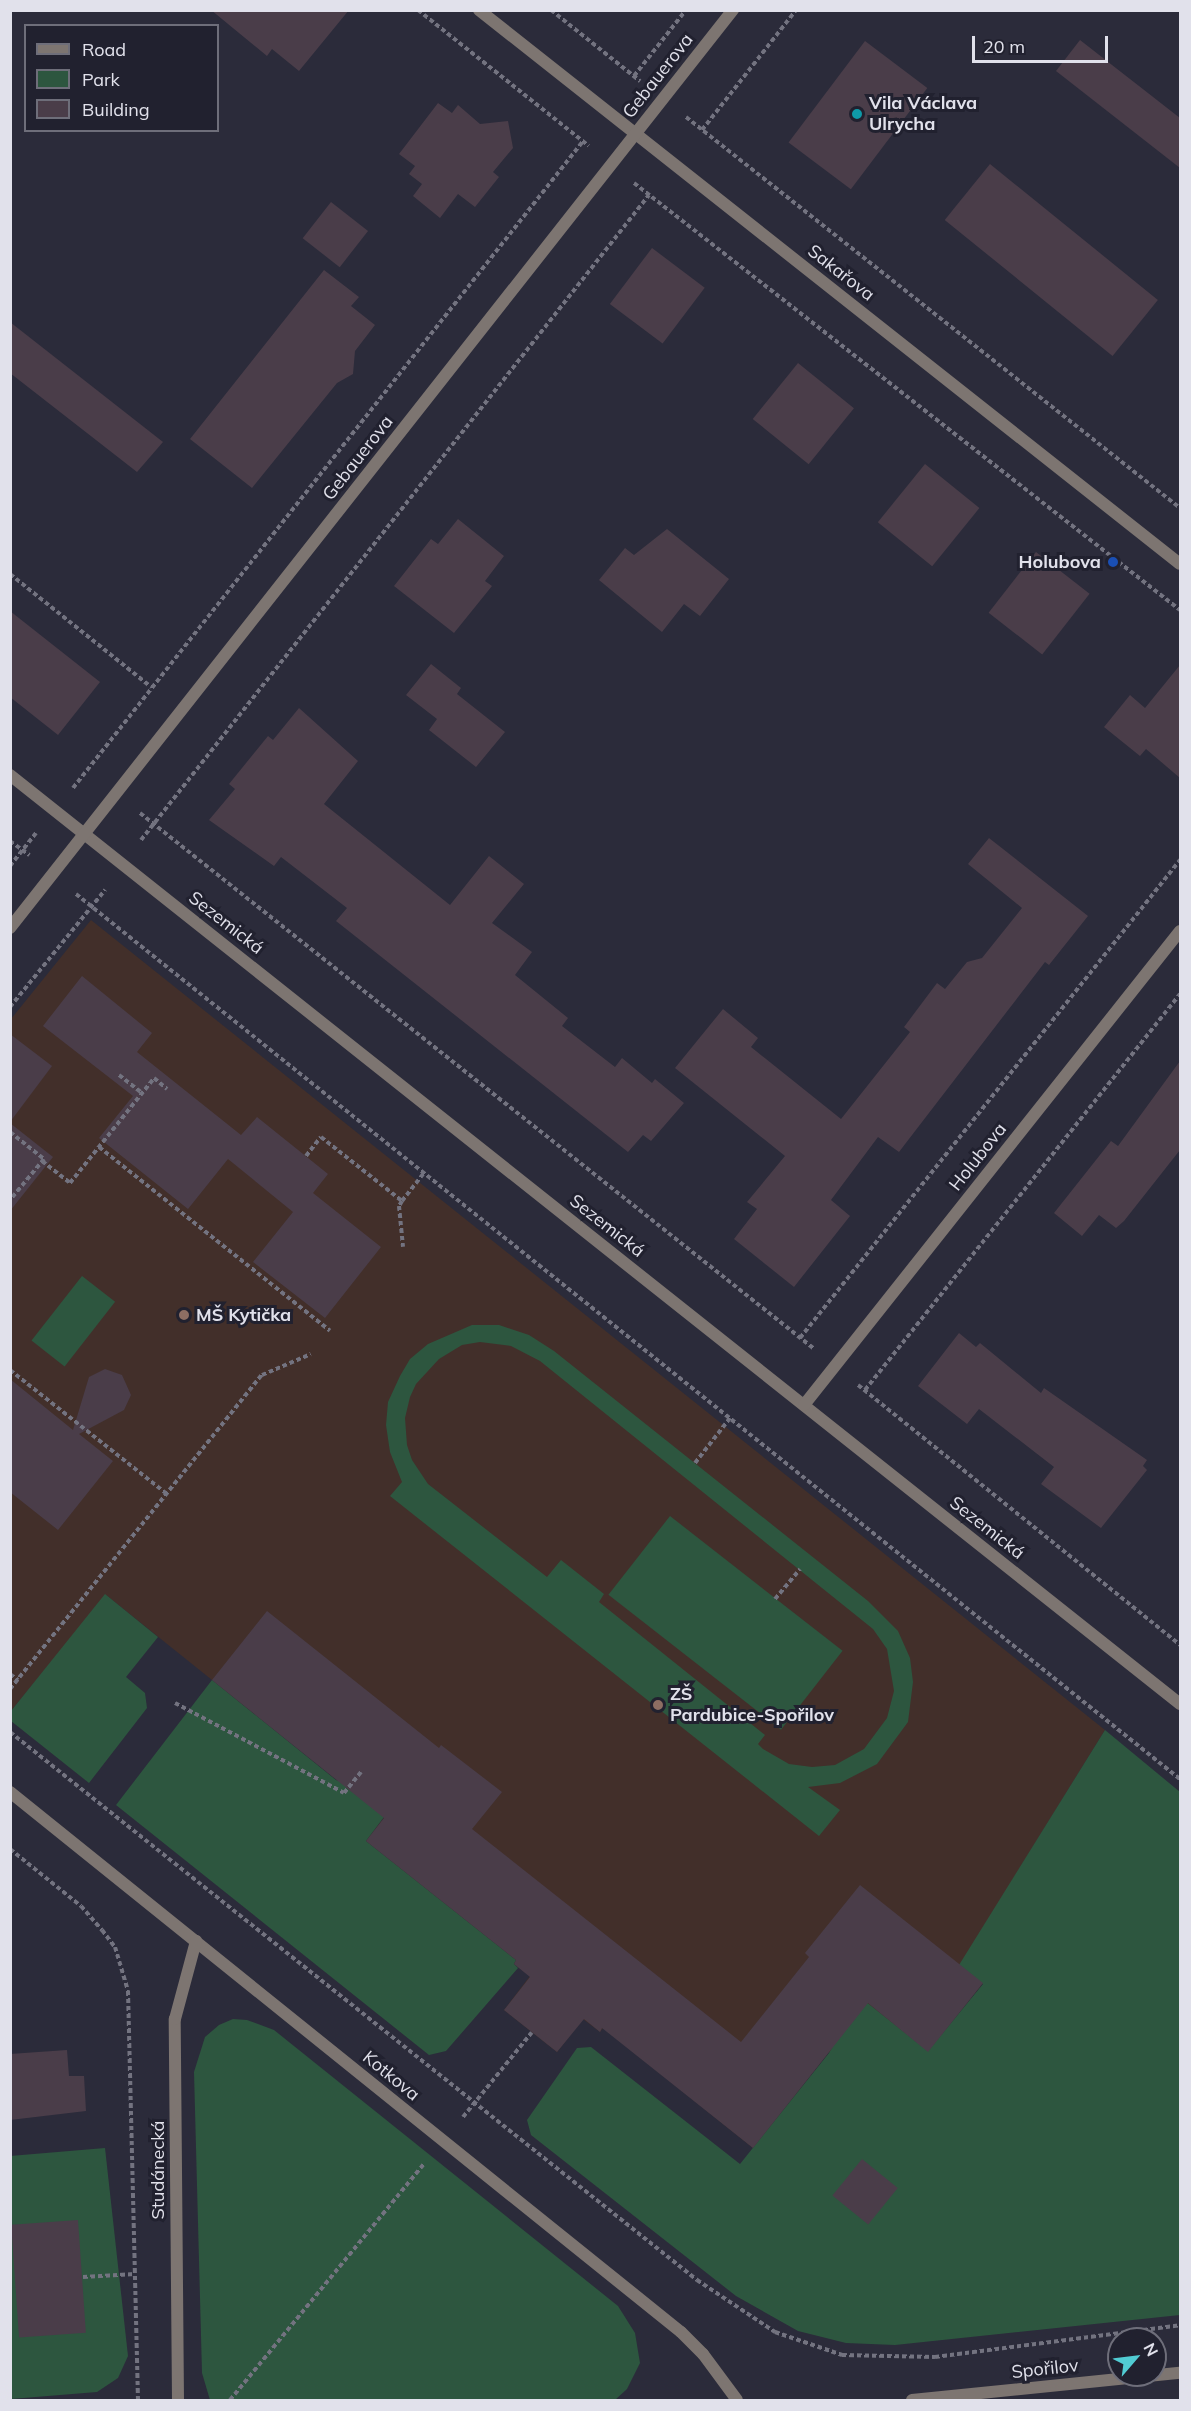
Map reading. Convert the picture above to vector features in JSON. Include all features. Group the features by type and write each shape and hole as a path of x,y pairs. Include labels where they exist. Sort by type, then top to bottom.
{"street":[{"name":"Sakařova","path":"479,10 1180,564"},
{"name":"Gebauerova","path":"10,928 733,10"},
{"name":"Sezemická","path":"10,775 1180,1704"},
{"name":"Holubova","path":"804,1405 1180,931"},
{"name":"Kotkova","path":"10,1792 681,2332 703,2354 737,2400"},
{"name":"Studánecká","path":"178,2400 175,2019 196,1941"},
{"name":"Spořilov","path":"912,2400 1180,2373"}],"path":[{"path":"418,10 649,195 1180,610"},
{"path":"551,10 1180,508"},
{"path":"634,76 686,10"},
{"path":"702,130 796,10"},
{"path":"80,779 583,141"},
{"path":"10,1007 92,907 155,822 649,195"},
{"path":"10,574 152,687"},
{"path":"155,822 800,1338 1180,860"},
{"path":"10,841 22,850"},
{"path":"92,907 1180,1779"},
{"path":"1180,994 865,1390 1180,1645"},
{"path":"120,1075 142,1093"},
{"path":"10,1132 70,1183 154,1078 167,1089"},
{"path":"306,1156 321,1137 402,1201"},
{"path":"99,1147 330,1331"},
{"path":"10,1200 42,1161"},
{"path":"403,1247 399,1206 424,1173"},
{"path":"10,1689 262,1375 311,1354"},
{"path":"10,1370 166,1494"},
{"path":"695,1463 730,1418"},
{"path":"775,1599 800,1569"},
{"path":"10,1674 18,1680"},
{"path":"175,1703 344,1793 361,1772"},
{"path":"10,1732 697,2280 775,2332 843,2355 935,2356 1180,2325"},
{"path":"10,1849 81,1906 115,1947 123,1968 128,1991 138,2400"},
{"path":"230,2400 532,2032"},
{"path":"84,2277 135,2274"}],"shaded area":[{"name":"ZŠ Pardubice-Spořilov","path":"91,920 1105,1730 960,1965 983,1983 928,2052 829,2052 753,2148 603,2028 600,2032 583,2019 557,2052 504,2010 530,1976 514,1964 516,1960 366,1841 396,1802 337,1780 106,1595 11,1711 11,1019"}],"green space":[{"path":"82,1276 115,1302 65,1366 32,1341"},
{"path":"472,1325 499,1325 529,1335 554,1351 868,1601 898,1631 910,1658 913,1682 908,1722 877,1764 840,1783 808,1787 840,1810 819,1836 390,1496 402,1482 390,1452 386,1425 388,1402 410,1359 428,1344","holes":["480,1342 511,1346 540,1361 873,1629 887,1649 894,1691 887,1718 864,1749 835,1765 812,1767 789,1764 763,1749 758,1744 765,1735 599,1602 604,1594 561,1560 547,1577 428,1484 412,1460 407,1445 405,1418 416,1384 439,1359 462,1345"]},
{"path":"670,1516 843,1651 781,1730 608,1595"},
{"path":"105,1594 158,1637 126,1677 145,1693 147,1708 89,1783 11,1721 11,1711"},
{"path":"212,1680 336,1780 396,1801 366,1841 516,1960 514,1964 518,1968 446,2051 429,2055 116,1805"},
{"path":"1105,1730 1180,1792 1180,2315 895,2345 846,2343 798,2331 736,2296 531,2135 527,2120 577,2048 591,2047 740,2164 829,2053 860,1997 928,2051 983,1984 959,1965"},
{"path":"233,2019 247,2020 274,2030 618,2306 635,2333 640,2363 627,2389 615,2400 210,2400 202,2373 194,2072 205,2037 219,2025"},
{"path":"105,2148 128,2356 118,2378 97,2392 11,2399 10,2156"}],"building":[{"path":"211,10 349,10 299,71 272,49 267,56"},
{"path":"1080,40 1180,118 1180,168 1056,71"},
{"name":"Vila Václava Ulrycha","path":"865,41 927,88 851,189 789,142"},
{"path":"438,103 452,113 458,105 480,124 508,121 513,148 493,172 499,177 475,207 458,194 440,218 413,196 422,184 409,174 415,166 399,154"},
{"path":"990,164 1158,300 1113,356 945,220"},
{"path":"331,202 368,231 340,267 303,238"},
{"path":"652,248 705,288 663,344 610,304"},
{"path":"324,270 359,297 351,306 375,325 355,351 353,374 337,383 252,488 190,439"},
{"path":"10,322 163,442 137,472 10,373"},
{"path":"798,363 854,408 809,464 753,419"},
{"path":"925,464 979,508 932,566 878,522"},
{"path":"458,519 504,556 485,581 492,586 454,633 394,586 431,539 438,544"},
{"path":"667,529 729,579 700,616 684,604 662,632 599,580 625,548 634,555"},
{"path":"1036,552 1090,594 1042,655 989,613"},
{"path":"10,611 100,682 58,735 10,697"},
{"path":"431,664 461,688 457,694 505,732 476,767 429,730 437,719 406,695"},
{"path":"1180,665 1180,778 1146,749 1140,756 1104,727 1130,695 1145,708"},
{"path":"299,708 358,761 324,804 450,905 489,856 524,884 492,923 532,952 515,975 568,1018 562,1026 615,1067 622,1058 652,1083 655,1079 684,1103 651,1141 643,1135 628,1152 336,921 347,908 281,857 274,866 209,820 235,789 229,784 268,736 273,740"},
{"path":"989,838 1088,916 1049,965 1045,962 899,1152 878,1137 831,1200 850,1216 794,1287 734,1239 757,1209 747,1202 785,1156 675,1068 723,1009 758,1038 751,1047 841,1119 910,1032 904,1027 937,983 945,989 967,962 982,958 1022,908 968,864"},
{"path":"82,976 152,1033 137,1052 241,1135 257,1117 328,1174 313,1193 381,1247 325,1318 253,1262 293,1212 228,1159 188,1209 99,1138 133,1096 43,1026"},
{"path":"10,1034 52,1066 10,1122"},
{"path":"1180,1061 1180,1150 1124,1221 1116,1228 1099,1215 1082,1236 1054,1213 1111,1141 1118,1146"},
{"path":"10,1123 53,1157 10,1211"},
{"path":"959,1333 976,1347 980,1343 1041,1393 1044,1388 1147,1460 1143,1466 1147,1470 1101,1528 1041,1484 1054,1467 979,1409 967,1424 918,1386"},
{"path":"105,1369 122,1375 131,1395 124,1410 79,1434 113,1461 58,1530 10,1492 10,1379 73,1430 89,1377"},
{"path":"267,1611 439,1748 441,1745 502,1792 472,1829 741,2042 809,1957 805,1953 860,1885 983,1983 928,2052 868,2003 753,2148 602,2028 600,2032 584,2019 557,2052 504,2010 530,1977 514,1964 516,1960 366,1841 384,1818 212,1680"},
{"path":"67,2050 69,2076 84,2076 86,2111 10,2120 10,2054"},
{"path":"862,2159 898,2188 868,2224 832,2196"},
{"path":"78,2220 86,2333 19,2337 11,2225"}],"place":[{"name":"Vila Václava Ulrycha","path":"857,114"},
{"name":"Holubova","path":"1113,562"},
{"name":"MŠ Kytička","path":"184,1315"},
{"name":"ZŠ Pardubice-Spořilov","path":"658,1705"}]}
